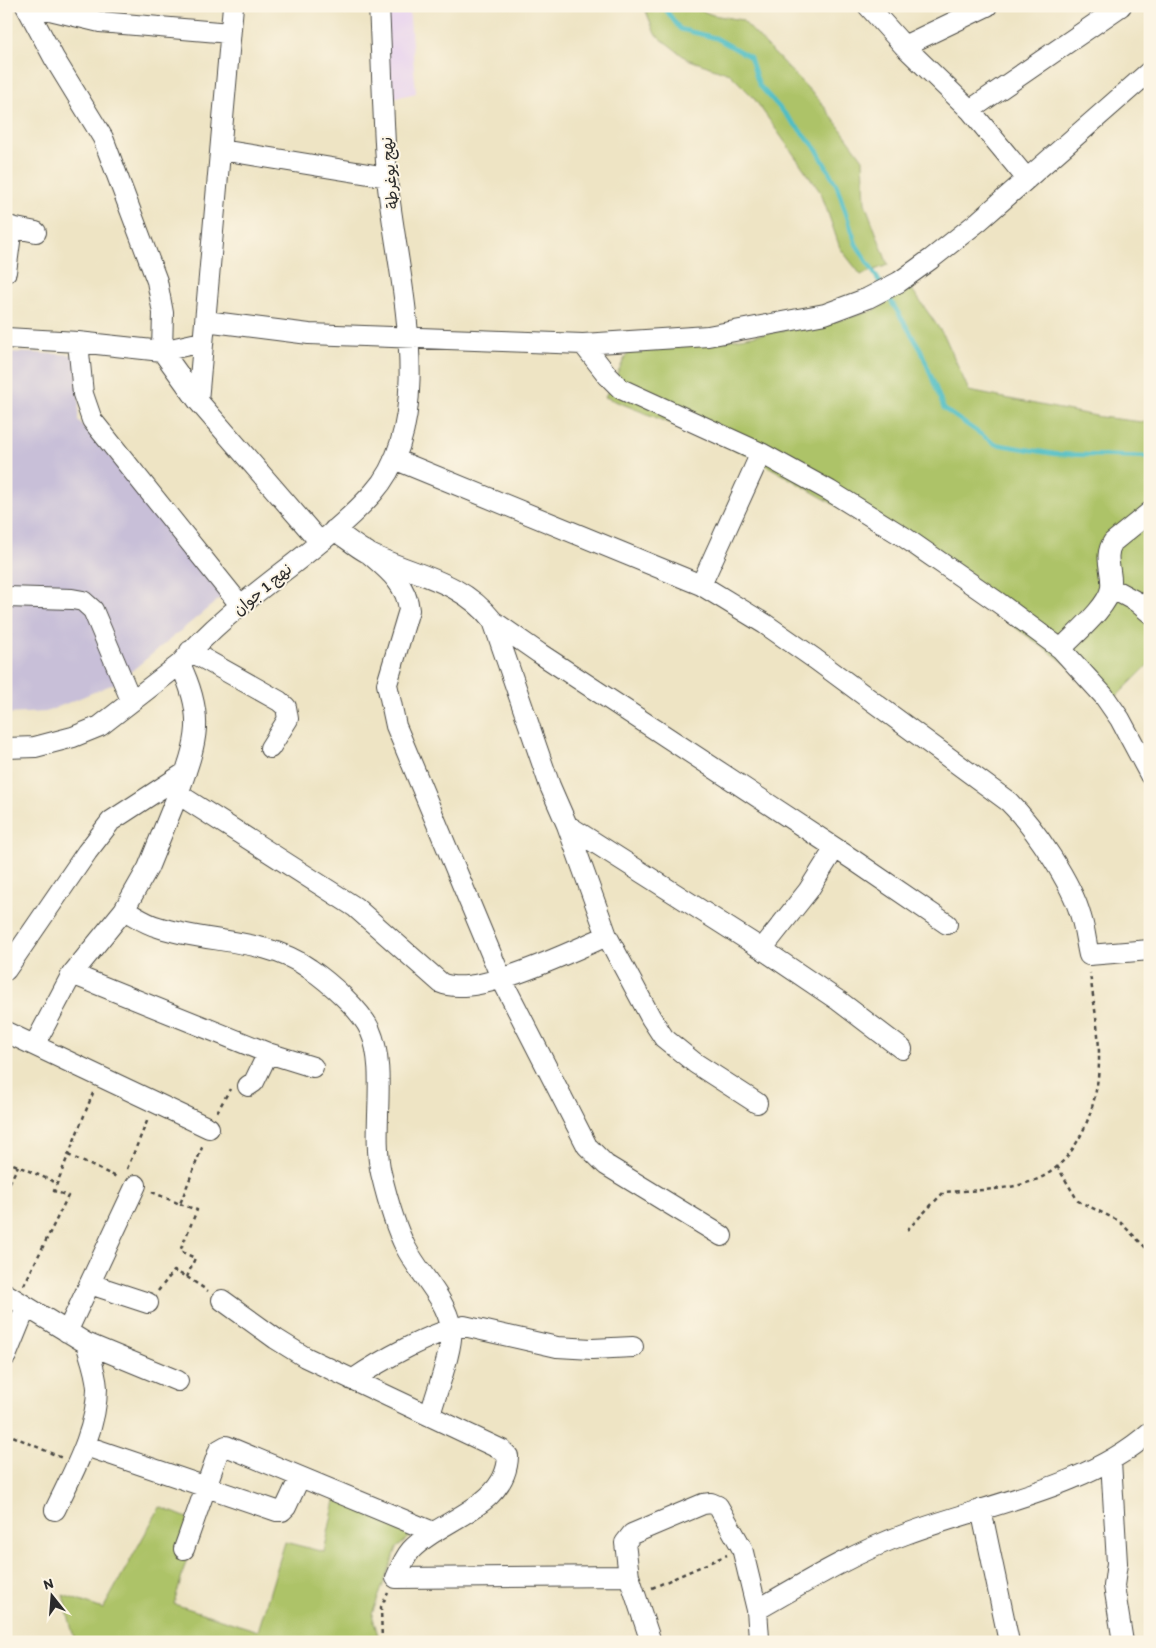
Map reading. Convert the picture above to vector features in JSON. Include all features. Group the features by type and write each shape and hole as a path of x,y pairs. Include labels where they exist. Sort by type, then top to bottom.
{"street":[{"path":"26,6 54,58 103,138 157,281 164,313 162,351 198,400 327,536 461,590 481,605 494,621 947,924"},
{"path":"33,6 230,33"},
{"path":"198,400 233,6"},
{"name":"نهج يوغرطة","path":"379,6 388,177 409,338"},
{"path":"868,6 904,46 970,110 1027,179"},
{"path":"904,46 988,6"},
{"path":"970,110 1121,6"},
{"path":"205,321 308,334 583,344 708,336 825,314 868,298 899,282 960,237 1150,71"},
{"path":"221,150 388,177"},
{"path":"6,272 9,227 36,232"},
{"path":"6,338 78,342 162,351 202,342"},
{"name":"نهج 1 جوان","path":"6,748 35,747 73,737 100,726 185,657 241,606 327,536 374,492 394,459 406,418 410,386 409,338"},
{"path":"78,342 83,394 92,420 241,606"},
{"path":"583,344 608,376 621,389 760,453 830,491 904,537 1061,648 1104,696 1120,719 1150,775"},
{"path":"701,585 760,453"},
{"path":"394,459 701,585 765,624 1009,802 1027,820 1065,881 1081,915 1089,955 1150,950"},
{"path":"1061,648 1104,604 1111,588 1108,548 1112,542 1150,512"},
{"path":"366,551 388,570 407,594 409,610 389,671 387,684 388,698 396,726 502,980 587,1146 606,1165 722,1236"},
{"path":"1111,588 1137,602 1150,613"},
{"path":"6,597 72,598 83,601 93,610 131,700"},
{"path":"494,621 550,786 567,825 607,936 651,1018 664,1038 695,1063 758,1103"},
{"path":"185,657 279,701 286,707 288,719 270,748"},
{"path":"35,1044 72,974 124,910 148,868 178,794 195,746 196,716 188,682 185,657"},
{"path":"6,970 87,852 111,821 186,772"},
{"path":"178,794 355,907 441,983 454,987 502,980 607,936"},
{"path":"567,825 762,949 839,1001 902,1049"},
{"path":"762,949 808,891 835,848"},
{"path":"124,910 157,927 284,954 309,968 344,996 370,1029 376,1048 378,1070 376,1134 381,1172 394,1217 406,1248 440,1300 452,1328 445,1363 430,1415"},
{"path":"72,974 268,1052 313,1067"},
{"path":"6,1032 35,1044 209,1128"},
{"path":"248,1086 254,1082 268,1052"},
{"path":"67,1332 90,1284 129,1182"},
{"path":"90,1284 148,1303"},
{"path":"222,1300 276,1339 352,1380 502,1450 508,1456 507,1467 494,1491 486,1500 433,1532 406,1557 396,1578 629,1576"},
{"path":"6,1356 16,1301 86,1343 178,1381"},
{"path":"352,1380 371,1367 452,1328 464,1326 557,1347 592,1349 633,1347"},
{"path":"55,1510 86,1446 96,1404 97,1387 86,1343"},
{"path":"757,1610 874,1548 905,1534 1075,1477 1111,1461 1150,1432"},
{"path":"86,1446 207,1489 282,1511 286,1507 300,1477"},
{"path":"184,1549 207,1489 219,1450 226,1446 433,1532"},
{"path":"1111,1461 1117,1563 1114,1586 1123,1642"},
{"path":"650,1642 629,1576 625,1543 627,1538 703,1504 712,1503 718,1506 742,1548 757,1610 758,1641"},
{"path":"981,1509 1008,1642"}],"path":[{"path":"907,1230 944,1192 1012,1187 1039,1179 1057,1166 1077,1142 1097,1087 1099,1056 1089,955"},
{"path":"16,1301 68,1196 54,1190 101,1076"},
{"path":"180,1204 209,1128 235,1079 248,1086"},
{"path":"129,1182 155,1103"},
{"path":"68,1155 197,1210 180,1251 196,1258 187,1277"},
{"path":"6,1167 7,1162 57,1183"},
{"path":"6,1190 18,1166"},
{"path":"1057,1166 1078,1201 1119,1221 1150,1252"},
{"path":"148,1303 174,1271 187,1277 222,1300"},
{"path":"6,1433 76,1465"},
{"path":"636,1594 742,1548"},
{"path":"382,1642 381,1606 396,1578"}],"shaded area":[{"path":"378,6 409,6 416,93 386,100"},
{"path":"6,352 81,355 78,420 229,591 118,682 46,712 6,714"}],"green space":[{"path":"644,6 688,6 713,15 742,20 820,101 863,159 865,203 888,265 861,275 840,248 821,193 753,97 730,74 687,59 655,34"},
{"path":"911,288 945,337 969,391 1101,417 1150,423 1150,663 1109,704 1065,663 890,537 749,455 605,397 628,352 729,340 837,321 875,310"},
{"path":"336,1496 419,1529 397,1548 372,1614 380,1642 75,1642 63,1595 103,1609 160,1507 197,1522 174,1604 258,1631 285,1542 324,1552"}],"waterway":[{"path":"663,6 680,29 716,38 750,57 759,85 816,148 837,186 856,244 881,284"},
{"path":"886,293 921,350 944,409 995,444 1055,454 1150,457"}]}
